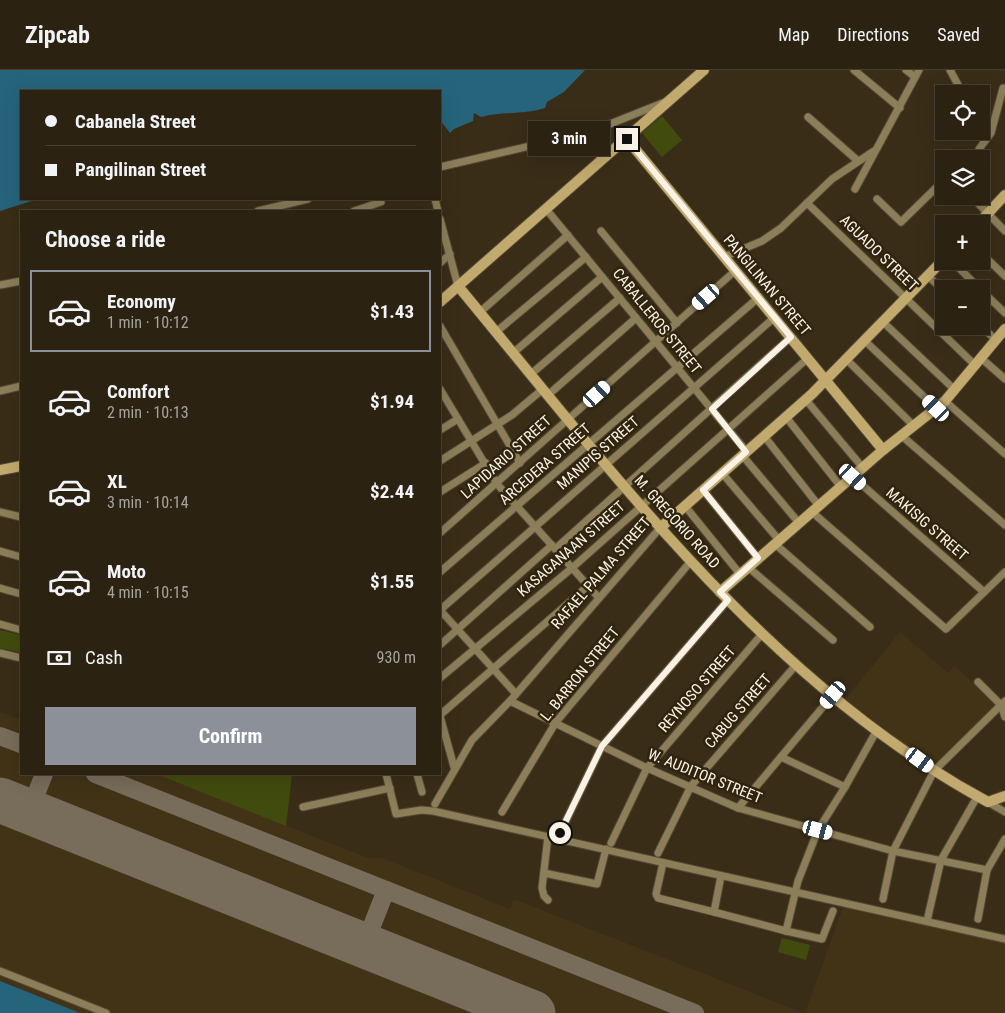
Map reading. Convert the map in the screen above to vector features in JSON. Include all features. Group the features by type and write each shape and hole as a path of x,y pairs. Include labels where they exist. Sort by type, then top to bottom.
{"street":[{"path":"441,301 704,70"},
{"path":"854,70 900,108"},
{"path":"906,70 915,77"},
{"path":"855,189 919,70"},
{"path":"950,70 958,85"},
{"path":"979,150 991,133 1003,88"},
{"path":"441,167 590,132 673,98"},
{"path":"808,117 858,161"},
{"name":"PANGILINAN STREET","path":"627,139 883,450"},
{"path":"724,257 762,241 781,228 832,179 874,152"},
{"path":"877,199 901,222 935,189"},
{"path":"987,214 1005,195"},
{"path":"262,210 304,200"},
{"path":"356,210 381,200"},
{"name":"AGUADO STREET","path":"807,203 906,298 978,361 1005,379"},
{"path":"979,205 1005,231"},
{"name":"CABALLEROS STREET","path":"546,209 712,409 744,454 799,523"},
{"path":"441,223 458,286"},
{"path":"601,231 677,323"},
{"path":"480,312 568,236"},
{"path":"441,262 450,254"},
{"path":"496,332 586,257"},
{"path":"990,262 1005,276"},
{"name":"RAFAEL PALMA STREET","path":"435,804 454,767 478,733 510,701 660,528 806,400 935,269"},
{"name":"LAPIDARIO STREET","path":"441,532 736,270"},
{"path":"961,270 972,280"},
{"path":"928,276 935,283"},
{"path":"513,353 602,277"},
{"path":"0,285 20,281"},
{"name":"M. GREGORIO ROAD","path":"458,286 660,528 762,634 796,665 877,730 934,771 1005,812"},
{"path":"531,374 620,298"},
{"name":"ARCEDERA STREET","path":"441,571 758,298"},
{"path":"990,298 1005,313"},
{"name":"MANIPIS STREET","path":"441,609 774,317"},
{"path":"441,460 545,392 636,318"},
{"path":"883,322 955,390"},
{"path":"441,328 520,463"},
{"path":"720,592 883,450 945,401 1005,329"},
{"path":"990,334 996,340"},
{"path":"441,644 712,409 791,337"},
{"path":"865,341 936,408"},
{"name":"KASAGANAAN STREET","path":"441,677 572,568 808,358"},
{"path":"847,360 914,426"},
{"path":"0,391 20,386"},
{"path":"441,394 486,463 497,484 599,598"},
{"path":"806,400 862,468"},
{"path":"945,401 1005,454"},
{"path":"786,417 841,487"},
{"path":"441,429 458,419"},
{"path":"764,436 816,509 946,629 1005,572"},
{"path":"902,436 1005,526"},
{"path":"441,491 486,463"},
{"path":"0,470 20,466"},
{"path":"722,473 777,542 870,626"},
{"name":"MAKISIG STREET","path":"853,477 984,592"},
{"path":"703,490 758,558"},
{"path":"685,506 744,570 833,640"},
{"path":"0,512 20,517"},
{"path":"0,551 20,557"},
{"name":"L. BARRON STREET","path":"502,812 556,722 691,562"},
{"path":"441,715 588,586"},
{"path":"0,588 20,594"},
{"path":"560,833 602,746 728,600"},
{"path":"441,611 516,694"},
{"path":"0,624 20,630"},
{"name":"REYNOSO STREET","path":"610,843 647,768 762,634"},
{"path":"0,653 20,658"},
{"name":"CABUG STREET","path":"658,853 690,786 796,665"},
{"path":"978,682 1003,703 1005,717"},
{"path":"738,808 833,695"},
{"name":"W. AUDITOR STREET","path":"510,701 647,768 738,808 893,851 987,870"},
{"path":"883,899 893,851 934,771 1003,703"},
{"path":"441,720 454,767"},
{"path":"786,930 798,881 818,830 877,730"},
{"path":"781,757 845,787"},
{"path":"386,775 396,814 421,810 433,811 1005,939"},
{"path":"417,775 422,792"},
{"path":"304,807 390,788"},
{"path":"988,802 1005,796"},
{"path":"927,921 941,860 977,797"},
{"path":"548,836 542,892 548,900"},
{"path":"978,919 987,870 1005,839"},
{"path":"544,873 598,884 606,850"},
{"path":"663,863 656,894 658,898 822,939 833,911"},
{"path":"714,912 721,876"},
{"path":"0,971 106,1013"}],"shaded area":[{"path":"900,632 948,673 954,666 999,705 936,768 846,699"},
{"path":"0,712 20,720 20,775 159,775 368,858 382,858 510,909 514,899 803,1013 80,1013 0,981"},
{"path":"846,899 1005,935 1005,1013 805,1013"}],"green space":[{"path":"662,116 682,140 662,157 642,133"},
{"path":"0,630 20,635 19,652 0,648"},
{"path":"158,775 292,775 286,826"},
{"path":"782,938 810,945 806,960 778,952"}],"water":[{"path":"0,70 585,70 564,92 547,102 545,108 529,112 481,117 474,113 473,121 454,129 450,133 441,121 441,90 20,90 20,200 35,200 0,211"},
{"path":"0,981 80,1013 0,1013"}],"taxiway":[{"path":"0,736 20,744"},
{"path":"29,812 44,775"},
{"path":"98,775 695,1013"},
{"path":"364,946 386,890"}],"runway":[{"path":"0,800 533,1013"}],"route":[{"path":"560,833 602,746 728,600 720,592 758,558 703,490 746,452 712,409 791,337 627,139"}]}
